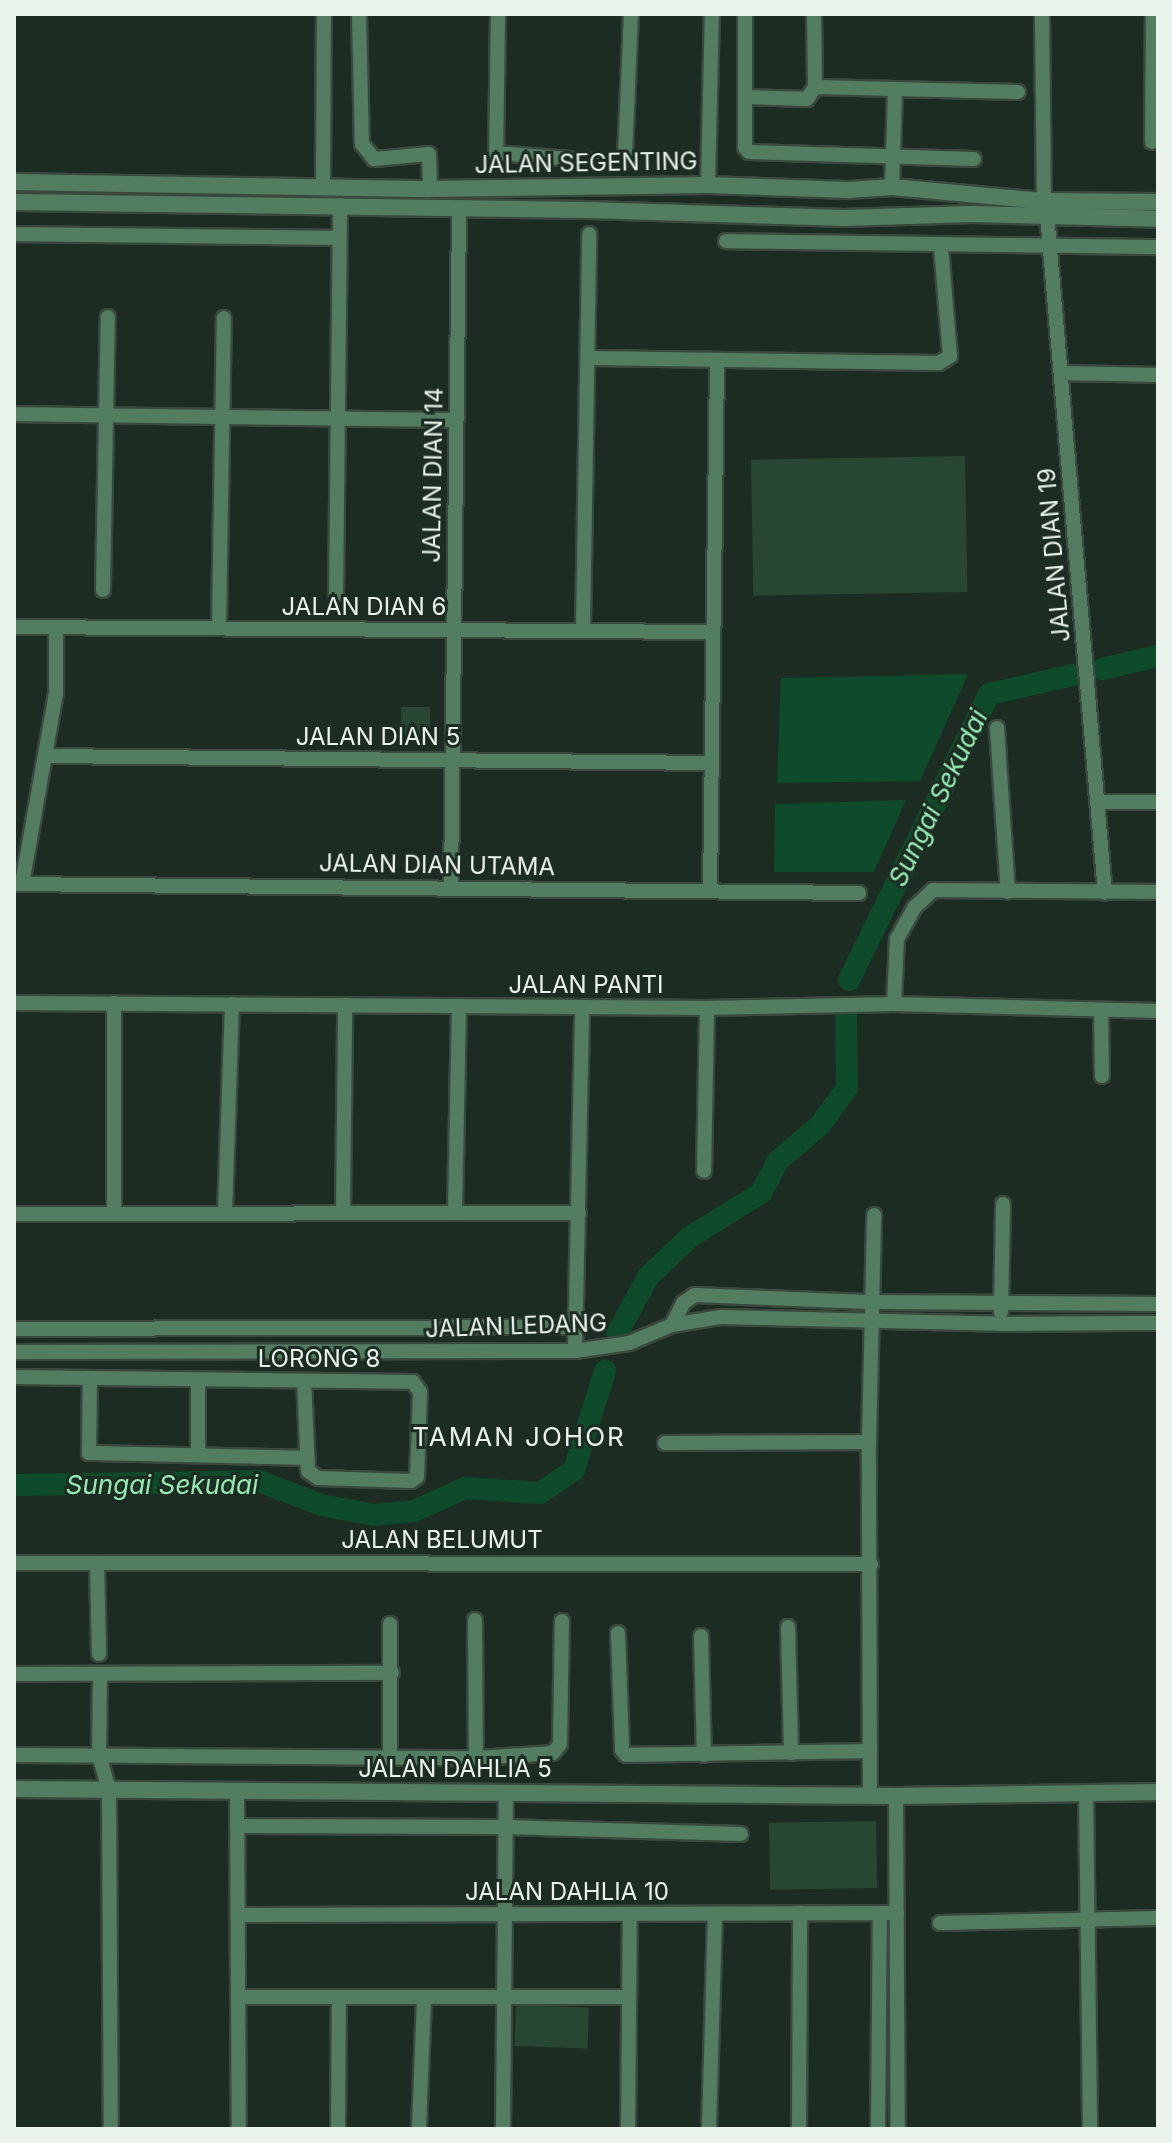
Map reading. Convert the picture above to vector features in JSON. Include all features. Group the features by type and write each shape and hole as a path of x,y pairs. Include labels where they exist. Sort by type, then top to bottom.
{"street":[{"path":"323,188 324,14"},
{"path":"359,14 362,144 374,159 429,154 430,189"},
{"path":"498,14 496,153 619,163 625,157 631,14"},
{"path":"708,185 712,14"},
{"path":"745,14 745,147 755,155 974,159"},
{"path":"745,97 807,99 815,87 814,14"},
{"name":"JALAN DIAN 19","path":"1042,14 1046,207 1105,893"},
{"path":"1152,142 1153,14"},
{"path":"815,87 1018,92"},
{"path":"892,187 895,91"},
{"name":"JALAN SEGENTING","path":"14,182 430,189 708,185 848,190 892,187 1158,219"},
{"path":"769,217 787,209 789,203 781,190 772,186"},
{"path":"848,190 835,203 837,212 854,218"},
{"name":"JALAN SEGENTING","path":"14,202 340,205 854,218 1158,202"},
{"path":"336,594 340,205"},
{"name":"JALAN DIAN 14","path":"451,886 459,209"},
{"path":"14,234 339,238"},
{"path":"583,631 589,234"},
{"path":"726,241 1158,247"},
{"path":"588,358 945,361 950,356 941,246"},
{"path":"103,590 108,317"},
{"path":"219,628 224,318"},
{"path":"710,891 717,360"},
{"path":"1061,373 1158,375"},
{"path":"14,414 456,420"},
{"name":"JALAN DIAN 6","path":"14,627 713,632"},
{"path":"18,884 56,694 56,627"},
{"path":"997,728 1008,892"},
{"name":"JALAN DIAN 5","path":"45,756 711,763"},
{"path":"1098,802 1158,802"},
{"name":"JALAN DIAN UTAMA","path":"18,884 451,886 859,893"},
{"path":"894,1004 897,939 922,897 933,890 1158,892"},
{"name":"JALAN PANTI","path":"14,1003 707,1008 894,1004 1158,1011"},
{"path":"114,1003 114,1214"},
{"path":"225,1213 232,1004"},
{"path":"343,1213 345,1005"},
{"path":"455,1213 459,1006"},
{"path":"575,1351 582,1007"},
{"path":"704,1171 707,1008"},
{"path":"1101,1011 1102,1076"},
{"path":"1000,1324 1003,1204"},
{"path":"14,1214 579,1213"},
{"path":"870,1796 869,1442 874,1215"},
{"path":"672,1325 683,1303 695,1295 873,1302 1158,1304"},
{"name":"JALAN LEDANG","path":"14,1352 575,1351 629,1343 672,1325 721,1317 872,1318 1000,1324 1158,1323"},
{"path":"14,1329 576,1327"},
{"path":"282,1351 283,1329"},
{"name":"LORONG 8","path":"14,1377 413,1382 420,1392 419,1472 414,1480 318,1478 307,1465"},
{"path":"90,1378 89,1453 198,1455 307,1465 304,1381"},
{"path":"198,1380 198,1455"},
{"path":"665,1443 869,1442"},
{"name":"JALAN BELUMUT","path":"14,1563 871,1564"},
{"path":"97,1563 99,1654"},
{"path":"475,1620 476,1758"},
{"name":"JALAN DAHLIA 5","path":"14,1755 476,1758 547,1754 560,1744 562,1621"},
{"path":"390,1624 390,1757"},
{"path":"788,1627 791,1753"},
{"path":"618,1633 622,1750 633,1758 870,1751"},
{"path":"701,1636 704,1755"},
{"path":"14,1674 392,1673"},
{"path":"100,1676 99,1755 109,1790 111,2129"},
{"name":"JALAN DAHLIA 5","path":"14,1789 870,1796 1158,1792"},
{"path":"237,1792 239,2129"},
{"path":"1086,1792 1090,2129"},
{"path":"503,2129 506,1793"},
{"path":"896,1796 898,2129"},
{"path":"237,1826 506,1827 741,1834"},
{"path":"799,2129 800,1913"},
{"path":"878,2129 880,1913"},
{"name":"JALAN DAHLIA 10","path":"238,1915 897,1913"},
{"path":"628,2129 630,1914"},
{"path":"709,2129 715,1914"},
{"path":"940,1923 1158,1918"},
{"path":"238,1997 628,1997"},
{"path":"338,2129 339,1997"},
{"path":"419,2129 424,1997"}],"shaded area":[{"path":"965,456 967,592 753,596 751,460"},
{"path":"968,674 920,781 777,783 781,678"},
{"path":"401,707 430,707 430,740 401,740"},
{"path":"906,800 874,872 774,872 775,804"},
{"path":"876,1821 877,1888 770,1890 769,1823"},
{"path":"516,2005 589,2008 588,2049 515,2046"}],"waterway":[{"name":"Sungai Sekudai","path":"1102,669 1158,656"},
{"name":"Sungai Sekudai","path":"849,980 989,694 1073,675"},
{"name":"Sungai Sekudai","path":"617,1334 648,1277 690,1237 761,1193 778,1161 820,1125 847,1088 846,1014"},
{"name":"Sungai Sekudai","path":"14,1485 259,1481 321,1505 373,1515 414,1511 465,1488 540,1493 574,1470 605,1371"}],"district":[{"name":"TAMAN JOHOR","path":"519,1437"}]}
